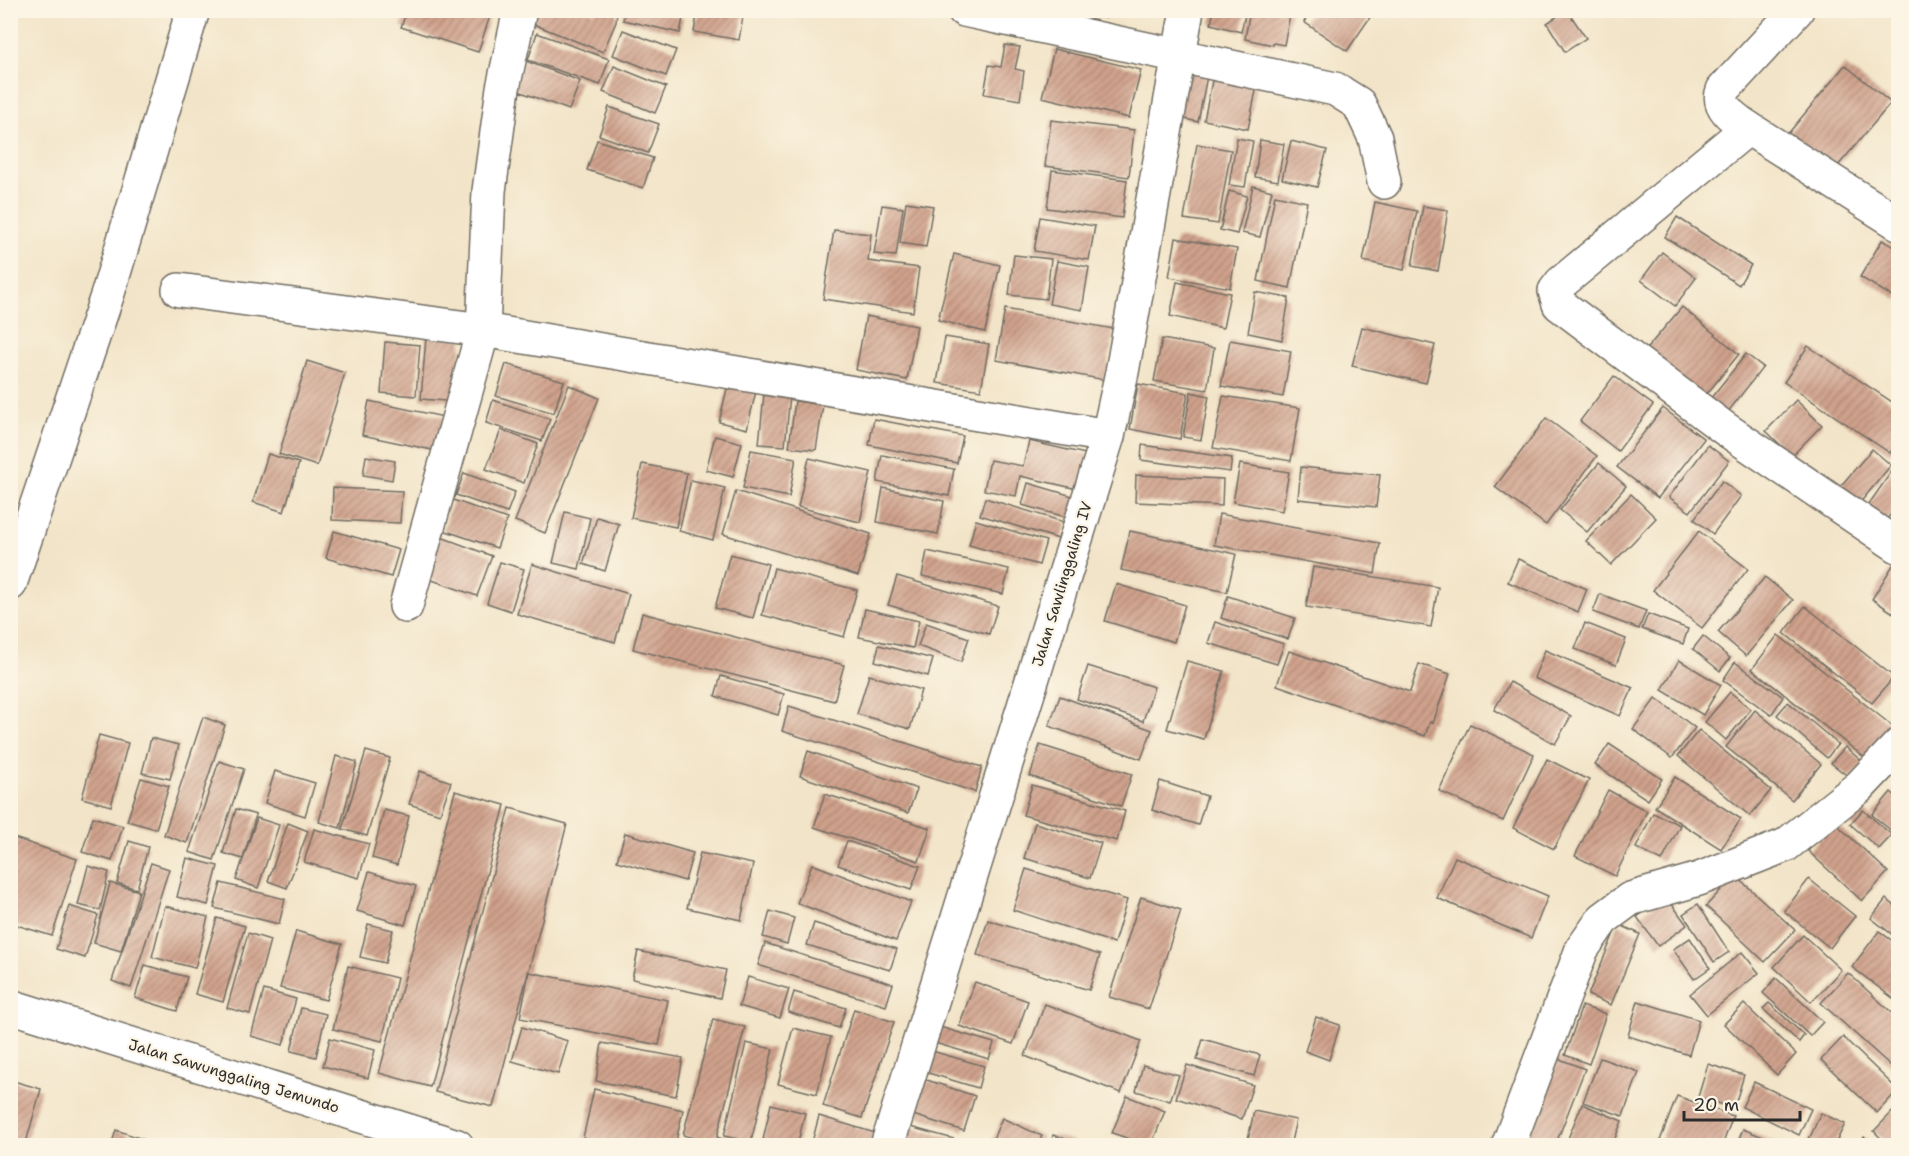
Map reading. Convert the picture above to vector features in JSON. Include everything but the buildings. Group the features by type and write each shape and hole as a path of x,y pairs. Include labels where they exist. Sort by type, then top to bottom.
{"street":[{"path":"10,584 108,293 193,10"},
{"path":"405,606 483,330 489,191 503,88 520,10"},
{"path":"964,10 1335,89 1359,104 1375,138 1384,182"},
{"name":"Jalan Sawlinggaling IV","path":"887,1146 1108,436 1124,360 1187,10"},
{"path":"1797,10 1723,90 1720,98 1736,118 1899,223"},
{"path":"1736,118 1561,283 1555,291 1556,298 1559,304 1724,428 1899,546"},
{"path":"179,290 483,330 1108,436"},
{"path":"1508,1146 1582,949 1603,919 1630,899 1699,879 1786,845 1859,788 1899,746"},
{"name":"Jalan Sawunggaling Jemundo","path":"10,1006 457,1146"}]}
